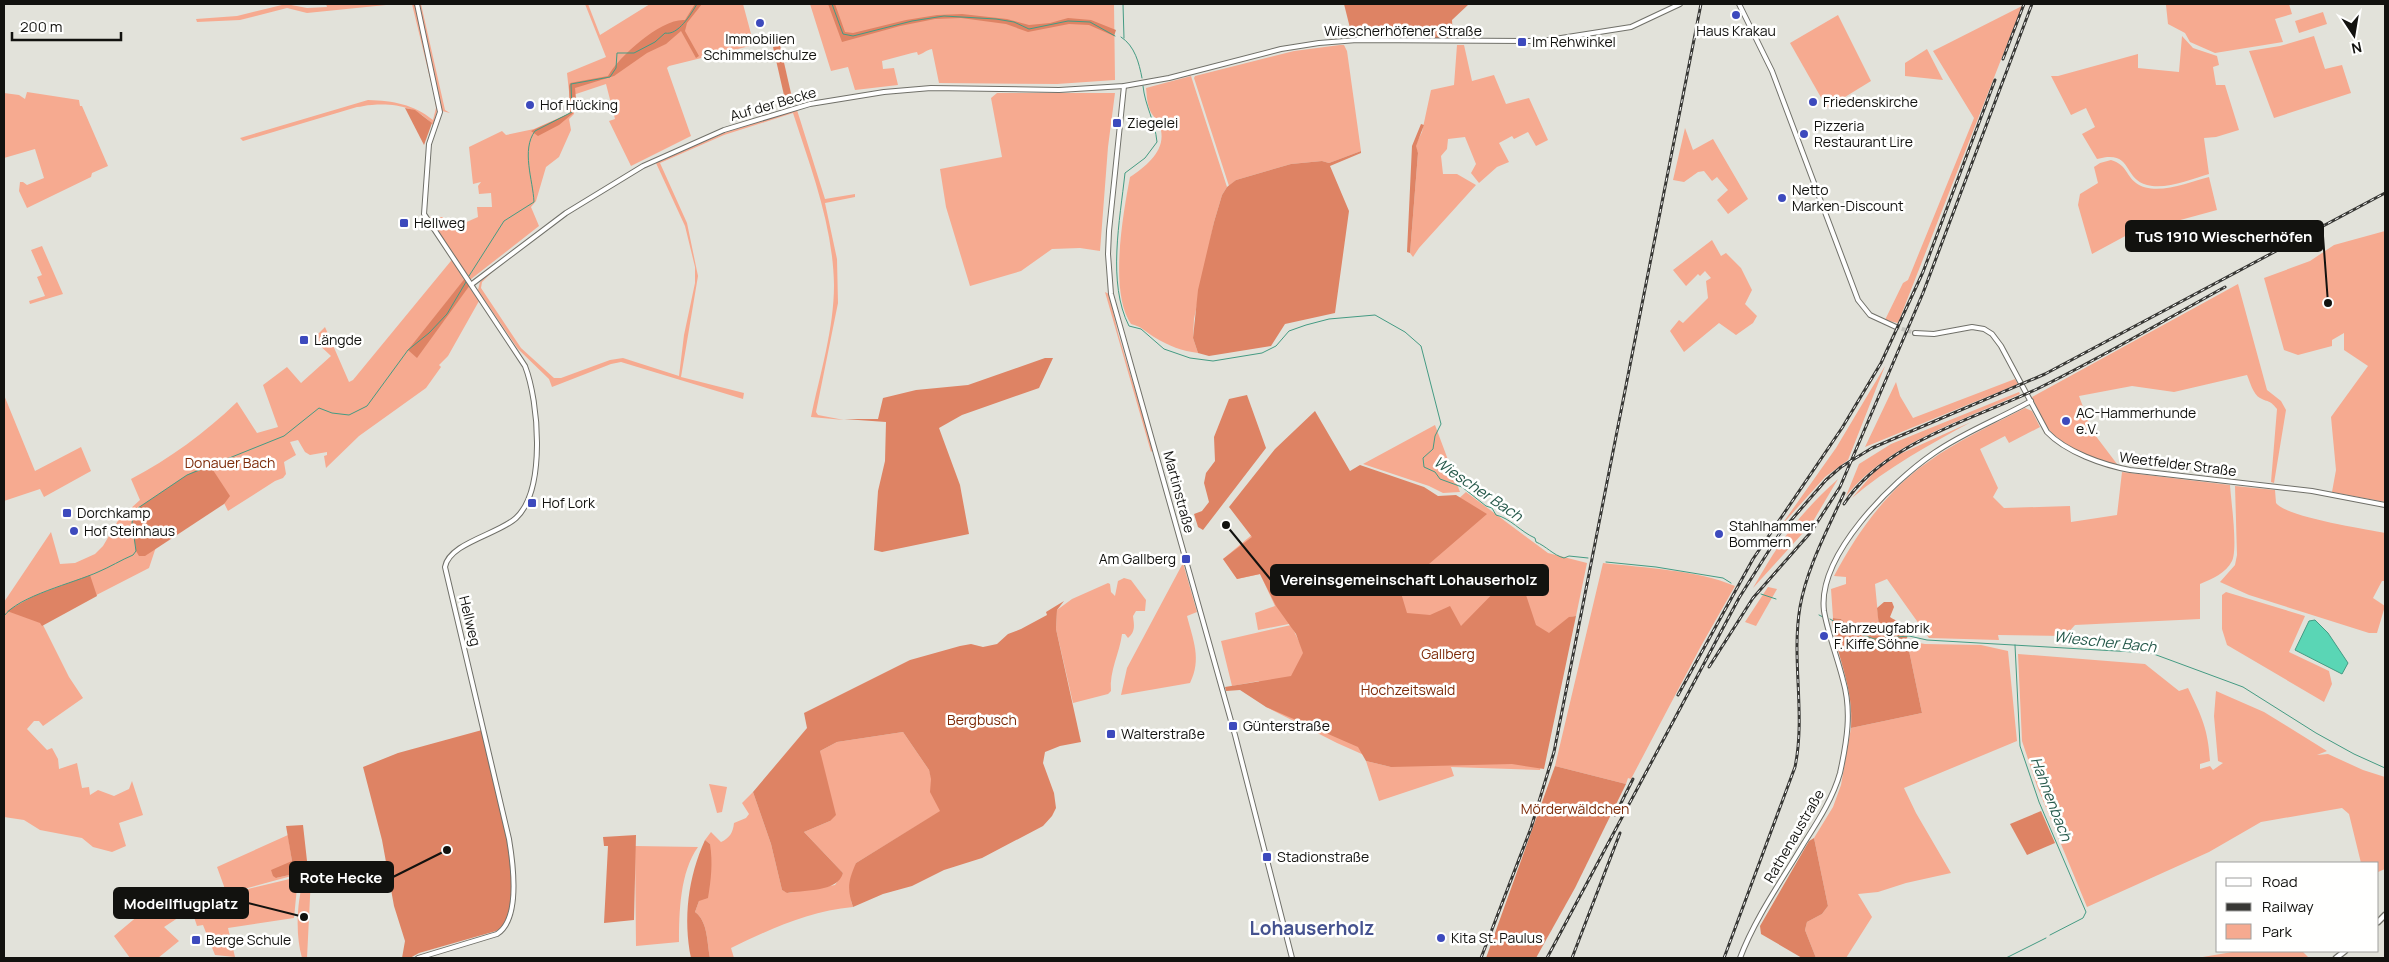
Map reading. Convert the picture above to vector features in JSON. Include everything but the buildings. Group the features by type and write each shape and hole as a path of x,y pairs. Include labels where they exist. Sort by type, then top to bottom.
{"street":[{"name":"Hellweg","path":"417,4 440,112 429,144 423,211 427,221 472,284 526,366 537,436 536,473 527,505 508,524 456,551 448,559 446,567 509,839 513,874 511,910 506,925 497,934 418,958"},
{"name":"Wiescherhöfener Straße","path":"1124,86 1169,78 1281,50 1319,43 1365,40 1542,41 1631,27 1680,4"},
{"path":"1739,4 1772,72 1858,300 1870,315 1896,327"},
{"name":"Auf der Becke","path":"472,284 556,220 620,178 687,145 764,117 822,102 908,89 977,87 1059,90 1124,86"},
{"name":"Martinstraße","path":"1124,86 1109,231 1108,254 1111,294 1236,735 1292,958"},
{"name":"Weetfelder Straße","path":"1915,333 1934,334 1972,327 1988,331 1998,340 2052,437 2103,464 2130,470 2330,494 2385,505"},
{"name":"Rathenaustraße","path":"1740,958 1768,904 1823,813 1839,776 1849,719 1845,687 1830,637 1824,608 1825,583 1834,561 1842,547 1874,508 1920,463 1944,446 2031,401"}],"green space":[{"path":"286,4 307,8 327,7 326,4 396,4 307,13 287,8 240,20 197,22 196,19 237,16"},
{"path":"412,4 415,4 438,108 433,125 413,110 389,105 370,105 357,107 243,141 240,138 368,100 403,104 418,110 433,120 436,108 435,99"},
{"path":"419,4 421,4 445,110 450,113 442,111"},
{"name":"Donauer Bach","path":"585,4 588,4 600,35 650,4 743,4 754,45 669,66 667,68 691,136 631,166 609,121 615,119 606,84 573,95 574,114 569,119 571,130 559,157 546,167 536,201 531,207 539,226 466,283 479,301 448,356 439,365 441,367 426,388 359,436 326,468 324,456 327,455 327,452 310,455 305,452 298,440 290,442 296,455 284,462 286,474 283,478 275,481 228,511 224,503 160,535 149,568 42,623 69,677 83,698 43,726 39,721 34,721 27,729 47,750 52,748 58,759 59,769 77,763 82,788 89,787 90,795 98,790 114,796 129,789 132,781 143,815 119,823 126,846 112,852 93,847 82,838 40,830 24,820 4,817 4,602 51,532 60,564 75,563 95,554 103,546 119,519 140,500 131,479 186,445 237,402 257,433 278,427 263,385 287,367 301,383 331,356 313,339 325,327 349,382 353,380 455,256 427,217 443,217 446,225 462,224 478,217 477,207 492,207 491,193 479,194 478,186 481,182 473,184 469,147 502,131 506,135 534,129 568,114 571,110 567,73 606,57"},
{"path":"695,4 702,4 687,23 685,31 699,56 696,58 681,31 666,44 647,53 614,76 575,88 577,110 559,125 538,136 531,131 570,113 570,83 608,76 631,49 665,25 685,20"},
{"path":"810,4 1114,4 1115,80 1057,84 939,83 932,49 918,55 917,52 882,61 883,69 894,68 898,85 855,90 848,67 831,71"},
{"path":"828,4 835,4 845,32 853,33 906,20 937,15 962,14 1007,19 1029,25 1050,23 1068,18 1091,20 1116,30 1114,36 1089,25 1069,24 1028,32 1006,24 961,18 935,19 900,26 842,42"},
{"path":"1344,4 1469,4 1452,20 1453,40 1352,36"},
{"path":"2289,4 2292,14 2275,19 2283,42 2215,53 2190,42 2185,33 2168,24 2166,5"},
{"path":"2022,6 1898,323 1885,320 1903,283 1908,280 1974,118 1933,51"},
{"path":"2323,12 2327,24 2299,33 2295,21"},
{"path":"1838,15 1871,81 1827,108 1790,43"},
{"path":"2182,36 2193,48 2217,56 2219,65 2213,67 2216,85 2225,85 2239,130 2216,137 2204,138 2209,174 2170,185 2147,185 2134,177 2122,161 2108,157 2097,159 2082,134 2095,127 2086,108 2071,115 2051,76 2058,76 2138,54 2138,68 2179,72"},
{"path":"2314,36 2325,69 2342,65 2351,93 2274,118 2249,51 2280,46"},
{"path":"780,45 793,102 786,104 773,47"},
{"path":"1344,45 1347,51 1361,151 1329,163 1322,161 1291,164 1236,180 1229,186 1194,78 1195,76 1294,51"},
{"path":"1457,45 1464,45 1472,81 1494,75 1506,104 1529,98 1548,140 1536,146 1528,132 1514,139 1512,136 1499,143 1509,162 1497,167 1479,183 1471,173 1476,164 1465,137 1448,139 1447,149 1441,156 1443,174 1457,174 1476,185 1413,257 1410,253 1418,153 1415,146 1422,132 1431,90 1454,85"},
{"path":"1927,49 1943,80 1905,76 1905,63"},
{"path":"1191,76 1227,187 1222,195 1214,222 1194,319 1193,338 1198,353 1170,345 1131,324 1124,310 1119,273 1121,231 1130,177 1150,161 1159,148 1161,141 1159,124 1148,105 1146,88"},
{"path":"27,92 79,100 108,166 92,173 91,177 27,208 19,191 20,182 27,185 44,178 35,149 4,158 4,93 19,95 25,99"},
{"path":"997,93 1115,93 1108,147 1100,251 1080,248 1052,249 1021,271 970,286 946,207 940,169 1002,157 991,98"},
{"path":"405,108 415,110 432,123 424,145"},
{"path":"797,110 825,199 855,194 855,197 825,203 837,259 838,303 816,412 818,415 844,420 811,417 832,318 833,263 820,198 793,113 724,135 660,163 687,223 698,276 681,377 744,393 743,399 621,362 611,364 552,387 549,379 518,349 478,290 480,282 494,270 482,282 481,288 521,348 554,378 561,378 610,360 623,358 679,376 684,335 695,283 695,267 685,226 656,163 724,133"},
{"path":"1421,124 1424,125 1416,146 1418,153 1410,253 1407,252 1412,146"},
{"path":"1685,128 1693,150 1713,139 1748,199 1728,214 1717,200 1728,190 1717,177 1712,181 1704,171 1698,172 1684,182 1673,180"},
{"path":"1361,151 1361,153 1330,166 1349,211 1335,313 1285,324 1271,346 1209,356 1198,353 1193,338 1198,290 1214,222 1222,195 1227,187 1236,180 1291,164 1322,161 1329,163"},
{"path":"2111,160 2120,164 2136,183 2153,189 2182,185 2209,177 2217,210 2129,234 2092,254 2078,205 2080,194 2098,183 2094,167"},
{"path":"2385,231 2385,502 2332,492 2336,470 2331,417 2368,366 2344,350 2344,333 2332,340 2332,346 2298,355 2284,350 2264,278 2310,261 2334,245"},
{"path":"1712,240 1721,256 1726,253 1741,268 1752,290 1745,304 1757,316 1753,323 1736,335 1719,323 1684,352 1670,331 1679,320 1683,323 1708,298 1706,281 1711,278 1705,271 1700,276 1698,274 1686,286 1673,270"},
{"path":"42,246 63,294 30,304 29,301 45,296 37,277 42,275 31,250"},
{"path":"466,277 470,285 417,358 408,350"},
{"path":"2238,284 2267,390 2281,401 2286,410 2274,483 2271,482 2277,409 2270,402 2255,394 2247,375 2174,392 2132,386 2079,396 2092,431 2117,464 2100,460 2069,446 2048,428 2032,397"},
{"path":"1105,292 1109,294 1118,333 1153,450 1151,452"},
{"path":"1045,358 1053,358 1039,388 962,415 939,428 960,485 969,534 882,552 874,550 878,491 885,461 886,422 844,419 878,419 883,398 916,390 968,385"},
{"path":"1885,366 1848,460 1825,477 1780,527 1836,448"},
{"path":"2015,379 2018,384 1865,447 1896,382 1900,396 1913,418"},
{"path":"2019,392 2020,394 1949,425 1904,448 1863,478 1846,496 1859,464 1891,444"},
{"path":"4,395 35,471 81,447 91,471 44,497 40,489 4,501"},
{"path":"1247,395 1266,448 1203,530 1198,527 1194,514 1202,511 1209,502 1204,483 1206,473 1215,461 1214,437 1229,399"},
{"path":"2025,408 2032,411 2040,427 2009,443 2005,436 1980,449 1998,488 1993,497 2004,508 2070,506 2071,522 2117,515 2122,472 2230,485 2234,555 2232,561 2222,572 2200,584 2200,619 2075,625 2065,636 1998,635 1999,640 1929,638 1887,579 1875,584 1880,636 1859,631 1841,619 1833,618 1831,589 1846,584 1846,577 1834,576 1863,528 1886,499 1913,473 1939,454 1975,433"},
{"name":"Hochzeitswald","path":"1315,411 1350,471 1360,465 1424,487 1438,496 1456,495 1487,514 1429,564 1432,570 1401,593 1407,613 1430,615 1450,606 1461,626 1510,576 1523,586 1536,625 1549,633 1569,617 1576,616 1544,769 1512,764 1391,767 1366,761 1358,747 1266,707 1240,690 1226,691 1225,687 1291,676 1303,653 1296,634 1276,606 1260,574 1237,579 1223,559 1252,537 1229,507 1275,449"},
{"path":"1971,422 1894,466 1852,498 1876,470 1900,454"},
{"path":"1435,425 1460,492 1443,493 1429,486 1363,464"},
{"path":"209,464 230,496 224,504 145,556 139,556 136,551 132,522 138,508 187,475"},
{"path":"1838,479 1812,523 1753,588 1771,557 1791,529 1812,504"},
{"path":"2235,486 2275,490 2276,503 2294,513 2327,522 2385,533 2385,581 2382,581 2373,598 2385,606 2377,633 2369,633 2249,595 2220,582 2235,565 2237,555"},
{"name":"Hochzeitswald","path":"1308,488 1414,539 1466,492 1548,553 1587,563 1576,616 1570,617 1540,770 1451,767 1454,776 1379,801 1366,761 1391,767 1337,743 1266,707 1259,681 1232,686 1221,641 1291,625 1312,668 1294,623 1258,630 1255,613 1275,606 1260,574 1237,579 1223,559"},
{"path":"1183,563 1197,612 1187,616 1194,641 1196,658 1194,674 1190,683 1121,695 1127,668"},
{"path":"1603,563 1688,573 1735,586 1631,779 1628,778 1626,784 1555,766"},
{"path":"90,575 97,596 42,626 40,623 7,611 34,596"},
{"path":"1124,578 1131,580 1146,600 1145,611 1136,611 1133,616 1133,630 1128,638 1125,634 1122,634 1113,669 1111,691 1108,694 1073,703 1056,629 1057,610 1072,599 1108,583 1110,584 1111,592 1115,596 1118,581"},
{"path":"1768,587 1777,589 1756,626 1745,622"},
{"path":"2226,592 2305,616 2289,652 2329,671 2332,684 2324,702 2227,645 2222,629 2222,595"},
{"name":"Bergbusch","path":"1064,601 1057,610 1056,629 1081,742 1060,746 1045,752 1043,763 1054,793 1056,808 1043,826 982,858 944,870 912,886 883,894 853,907 849,885 856,863 940,811 930,792 931,779 929,770 903,732 837,742 820,751 836,815 830,821 804,832 843,873 835,884 828,887 787,893 782,890 771,844 753,792 807,728 804,713 910,660 960,646 971,644 983,647 997,644 1008,634 1047,615 1046,612"},
{"path":"1884,602 1892,602 1894,607 1890,617 1906,627 1907,641 1922,713 1851,728 1848,687 1832,623 1833,618 1841,619 1859,631 1880,636 1877,608"},
{"path":"1907,641 1925,644 1981,645 2008,651 2017,741 1904,788 1916,813 1951,873 1906,883 1878,892 1858,894 1872,917 1846,958 1816,958 1805,930 1807,922 1822,914 1828,906 1814,838 1833,807 1841,785 1851,728 1922,713"},
{"path":"2018,654 2145,664 2179,691 2188,688 2201,715 2208,740 2210,761 2200,764 2200,769 2210,766 2213,770 2223,763 2218,761 2214,716 2216,691 2264,712 2327,751 2317,755 2328,754 2363,770 2385,777 2385,869 2379,872 2379,862 2361,862 2349,814 2342,808 2261,822 2209,852 2087,907 2037,786 2022,741"},
{"path":"482,730 506,836 511,896 507,918 496,931 419,953 410,958 402,958 405,941 394,906 382,840 363,767 398,753"},
{"path":"903,732 929,770 941,811 856,863 851,901 853,907 821,912 775,928 731,948 734,958 710,958 705,927 695,912 699,901 710,844 705,840 711,832 721,842 729,837 734,823 746,818 749,814 742,803 753,792 771,844 782,890 788,893 835,885 843,873 804,832 830,821 820,751 837,742"},
{"name":"Mörderwäldchen","path":"1555,766 1626,784 1575,888 1536,958 1486,958"},
{"path":"709,784 727,787 722,812 717,813"},
{"path":"2041,811 2055,843 2027,855 2010,824"},
{"path":"303,825 307,861 305,875 298,873 276,878 271,870 292,861 286,826"},
{"path":"288,835 292,861 276,878 298,873 311,877 307,958 302,958 298,938 298,907 304,877 295,875 215,897 298,877 294,918 228,928 235,957 215,955 203,925 197,926 188,899 225,889 217,867"},
{"path":"636,835 634,920 604,923 608,846 604,846 603,837"},
{"path":"1814,838 1828,906 1822,914 1807,922 1805,930 1816,958 1802,958 1761,934 1760,926 1809,841"},
{"path":"705,840 710,844 711,851 710,885 708,898 699,901 695,912 705,927 710,958 691,958 687,913 691,883"},
{"path":"635,846 698,847 687,868 684,880 680,905 679,942 636,946"},
{"path":"170,889 181,897 187,912 164,927 179,941 158,958 130,958 114,936"},
{"path":"2232,952 2303,952 2309,958 2197,958"}],"shaded area":[{"path":"2315,620 2328,633 2348,663 2342,674 2295,650 2309,621"}],"waterway":[{"name":"Donauer Bach","path":"469,276 504,221 534,202 528,156 531,139 535,131 572,112 571,84 610,77 616,68 617,53 634,53 655,42 665,33 675,31 684,23 697,4"},
{"name":"Donauer Bach","path":"832,4 843,34 853,36 912,21 944,16 996,19 1014,22 1029,29 1068,21 1090,22 1115,36"},
{"path":"1123,4 1124,38"},
{"name":"Wiescher Bach","path":"1121,37 1133,50 1142,78"},
{"name":"Wiescher Bach","path":"1143,86 1157,142 1145,158 1125,173 1118,231 1117,271 1118,291 1122,309 1129,326 1141,329 1164,349 1190,358 1213,361 1262,353 1276,346 1289,331 1306,325 1329,319 1375,315 1405,332 1421,346 1441,424 1435,436 1433,449 1423,458 1424,467 1435,472 1440,479 1462,487 1486,506 1492,508 1496,515 1511,522 1556,555 1564,558 1569,556 1588,558"},
{"name":"Donauer Bach","path":"4,616 21,602 98,572 133,555 136,551 132,522 138,508 187,475 284,436 319,408 332,413 349,415 367,406 408,350 429,333 447,314 466,282"},
{"name":"Wiescher Bach","path":"1606,562 1656,567 1723,578 1731,583"},
{"name":"Wiescher Bach","path":"1761,594 1776,599"},
{"name":"Wiescher Bach","path":"1819,615 1823,617"},
{"name":"Wiescher Bach","path":"1830,619 1849,630 1874,639 1909,636 1927,640 2151,653 2243,687 2316,733 2354,754 2385,768"},
{"name":"Hahnenbach","path":"2015,645 2020,746 2039,802 2086,912 2083,918 2050,935"},
{"name":"Hahnenbach","path":"2006,958 2046,938"}],"tunnel":[{"path":"1896,327 1915,333"}],"railway":[{"path":"1481,958 1531,828 1554,752 1701,4"},
{"path":"2003,59 2024,4"},
{"path":"1709,667 1753,598 1811,532 1840,487 1923,293 2032,4"},
{"path":"1678,695 1753,559 1842,428 1881,363 1923,272 1995,80"},
{"path":"1547,958 1739,598 1780,533 1826,480 1841,467 1872,448 2045,374 2385,193"},
{"path":"1844,504 1861,483 1882,465 1906,449 1959,422 2061,377 2225,287"},
{"path":"1724,958 1795,767 1799,727 1797,647 1800,607 1813,563 1844,493"},
{"path":"1615,815 1633,779"},
{"path":"1572,958 1620,833"}],"place":[{"name":"Haus Krakau","path":"1736,15"},
{"name":"Immobilien Schimmelschulze","path":"760,23"},
{"name":"Im Rehwinkel","path":"1522,42"},
{"name":"Friedenskirche","path":"1813,102"},
{"name":"Hof Hücking","path":"530,105"},
{"name":"Ziegelei","path":"1117,123"},
{"name":"Pizzeria Restaurant Lire","path":"1804,134"},
{"name":"Netto Marken-Discount","path":"1782,198"},
{"name":"Hellweg","path":"404,223"},
{"name":"TuS 1910 Wiescherhöfen","path":"2328,303"},
{"name":"Längde","path":"304,340"},
{"name":"AC-Hammerhunde e.V.","path":"2066,421"},
{"name":"Hof Lork","path":"532,503"},
{"name":"Dorchkamp","path":"67,513"},
{"name":"Vereinsgemeinschaft Lohauserholz","path":"1226,525"},
{"name":"Hof Steinhaus","path":"74,531"},
{"name":"Stahlhammer Bommern","path":"1719,534"},
{"name":"Am Gallberg","path":"1186,559"},
{"name":"Fahrzeugfabrik F. Kiffe Söhne","path":"1824,636"},
{"name":"Günterstraße","path":"1233,726"},
{"name":"Walterstraße","path":"1111,734"},
{"name":"Rote Hecke","path":"447,850"},
{"name":"Stadionstraße","path":"1267,857"},
{"name":"Modellflugplatz","path":"304,917"},
{"name":"Kita St. Paulus","path":"1441,938"},
{"name":"Berge Schule","path":"196,940"}],"district":[{"name":"Lohauserholz","path":"1312,928"}],"park label":[{"name":"Gallberg","path":"1448,654"}]}
